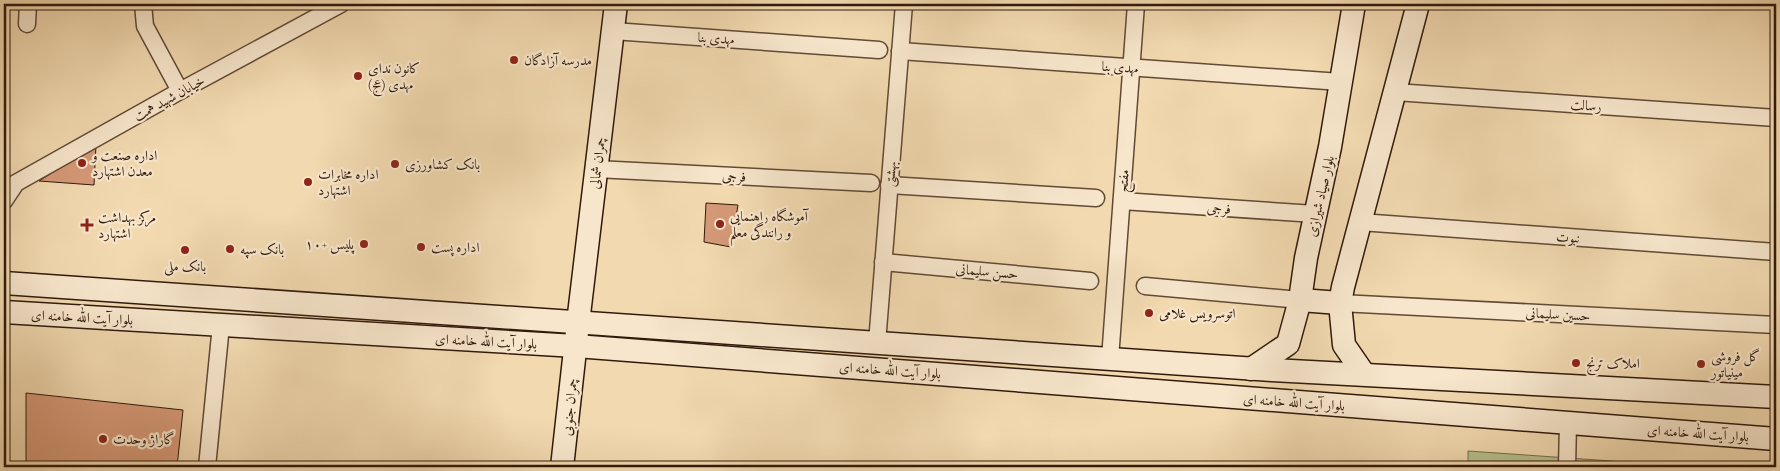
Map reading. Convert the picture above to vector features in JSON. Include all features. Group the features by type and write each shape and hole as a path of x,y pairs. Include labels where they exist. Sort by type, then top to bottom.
{"main road":[{"name":"چمران شمالی","path":"576,346 616,4"},
{"name":"بلوار صیاد شیرازی","path":"1251,369 1288,344 1300,300 1306,258 1330,147 1354,4"},
{"path":"1364,374 1344,345 1340,302 1416,6"},
{"name":"بلوار آیت الله خامنه ای","path":"4,283 1251,369 1776,397"},
{"path":"1300,300 1340,302"},
{"name":"بلوار آیت الله خامنه ای","path":"4,312 576,346 1776,439"},
{"name":"چمران جنوبی","path":"562,467 576,346"}],"street":[{"path":"27,24 28,4"},
{"path":"143,4 145,26 180,91"},
{"name":"خیابان شهید همت","path":"4,201 16,183 341,4"},
{"name":"بهشتی","path":"877,343 904,4"},
{"name":"مفتح","path":"1110,359 1136,4"},
{"name":"مهدی بنا","path":"613,31 879,50"},
{"name":"مهدی بنا","path":"900,52 1341,82"},
{"name":"رسالت","path":"1395,92 1776,118"},
{"name":"فرجی","path":"596,169 871,183"},
{"path":"889,185 1096,198"},
{"name":"فرجی","path":"1122,201 1316,214"},
{"name":"نبوت","path":"1360,222 1776,252"},
{"name":"حسن سلیمانی","path":"883,262 1090,281"},
{"path":"1144,286 1300,300"},
{"name":"حسین سلیمانی","path":"1340,302 1776,325"},
{"path":"207,467 221,325"},
{"path":"1567,467 1568,423"}],"green space":[{"path":"1468,451 1697,467 1468,467"}],"building":[{"name":"اداره صنعت و معدن اشتهارد","path":"96,145 94,185 39,181"},
{"name":"آموشگاه راهنمایی و رانندگی معلم","path":"706,203 738,205 731,247 704,242"},
{"name":"گاراژ وحدت","path":"26,393 183,410 177,467 26,467"}],"place":[{"name":"مدرسه آزادگان","path":"514,60"},
{"name":"کانون ندای مهدی (عج)","path":"358,76"},
{"name":"اداره صنعت و معدن اشتهارد","path":"82,163"},
{"name":"بانک کشاورزی","path":"395,164"},
{"name":"اداره مخابرات اشتهارد","path":"308,182"},
{"name":"آموشگاه راهنمایی و رانندگی معلم","path":"720,224"},
{"name":"مرکز بهداشت اشتهارد","path":"87,225"},
{"name":"پلیس +۱۰","path":"364,244"},
{"name":"اداره پست","path":"421,247"},
{"name":"بانک سپه","path":"230,249"},
{"name":"بانک ملی","path":"185,250"},
{"name":"اتوسرویس غلامی","path":"1149,313"},
{"name":"املاک ترنج","path":"1576,363"},
{"name":"گل فروشی مینیاتور","path":"1701,364"},
{"name":"گاراژ وحدت","path":"103,439"}]}
